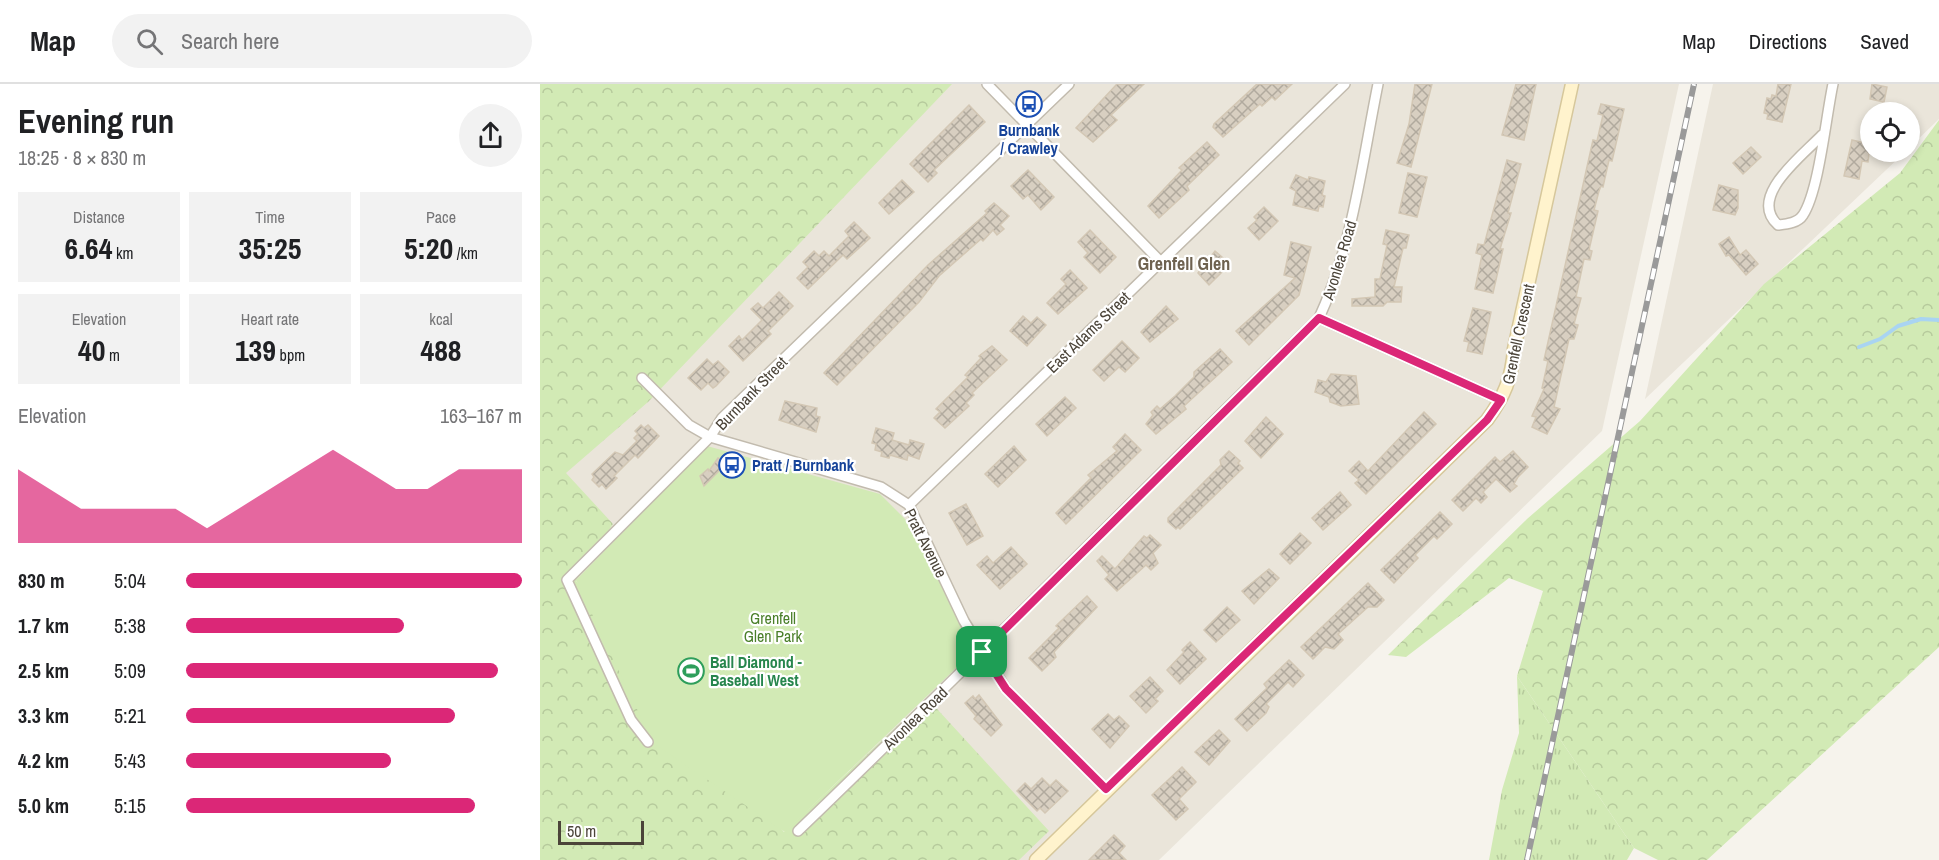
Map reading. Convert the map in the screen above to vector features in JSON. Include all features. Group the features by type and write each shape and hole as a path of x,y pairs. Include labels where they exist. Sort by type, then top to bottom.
{"street":[{"path":"987,84 1026,127 1160,261"},
{"name":"Burnbank Street","path":"648,742 631,720 567,580 710,437 722,418 1069,84"},
{"name":"East Adams Street","path":"909,505 1345,84"},
{"name":"Avonlea Road","path":"798,831 1319,318 1330,294 1359,194 1378,84"},
{"name":"Grenfell Crescent","path":"1036,860 1106,789 1487,420 1501,400 1512,374 1514,349 1572,84"},
{"path":"1822,135 1778,180 1770,195 1766,207 1769,217 1778,225 1792,223 1803,216 1815,183 1833,84"},
{"path":"1319,318 1501,400"},
{"name":"Pratt Avenue","path":"642,378 689,425 710,437 881,487 909,505 982,652 1006,689 1106,789"}],"shaded area":[{"path":"938,84 1679,84 1602,431 1159,860 1008,860 542,592 555,461"},
{"path":"1713,84 1939,84 1939,119 1920,137 1920,102 1860,102 1860,162 1894,162 1645,399"}],"green space":[{"path":"540,84 952,84 648,402 566,473 613,524 576,581 784,832 927,698 1049,831 1019,860 540,860"},
{"path":"1939,120 1939,647 1707,860 1658,860 1634,848 1517,676 1543,591 1509,578 1406,657 1388,655 1527,519 1640,421 1764,284 1900,173 1908,162 1920,162 1920,146"},
{"name":"Grenfell Glen Park","path":"707,446 880,494 913,527 974,651 785,832 653,743 576,580"},
{"path":"1517,676 1634,848 1627,860 1489,860 1502,790 1519,733"}],"building":[{"path":"1117,84 1144,84 1111,115 1117,120 1093,142 1076,128"},
{"path":"1257,84 1292,84 1275,100 1272,97 1262,106 1260,104 1223,137 1213,127 1214,124"},
{"path":"1415,84 1432,84 1411,167 1397,163 1409,124"},
{"path":"1516,84 1536,84 1524,140 1502,135"},
{"path":"1778,84 1791,84 1782,122 1767,119 1768,114 1764,113 1767,98 1771,99 1772,95 1776,96"},
{"path":"1872,84 1887,87 1884,102 1870,99"},
{"path":"1601,104 1624,109 1612,161 1609,160 1603,187 1601,186 1599,191 1594,210 1598,211 1589,250 1592,251 1590,260 1584,259 1576,297 1581,298 1574,324 1578,325 1574,339 1569,339 1554,407 1560,409 1547,434 1532,427 1536,417 1532,416 1544,389 1542,388 1548,361 1544,360 1593,140 1597,141 1603,115 1598,114"},
{"path":"969,105 985,122 934,170 937,173 928,182 910,164"},
{"path":"1852,140 1860,142 1860,162 1862,162 1859,179 1844,176"},
{"path":"1207,142 1219,155 1187,186 1189,190 1159,218 1148,206 1182,170 1179,168"},
{"path":"1751,147 1761,157 1743,174 1733,163"},
{"path":"1507,160 1521,164 1508,213 1511,213 1500,249 1503,249 1493,293 1475,289 1482,255 1476,253 1478,244 1484,245"},
{"path":"1028,170 1054,197 1041,210 1028,195 1023,199 1011,186"},
{"path":"1408,173 1427,177 1417,217 1399,213"},
{"path":"1296,175 1308,180 1309,177 1325,181 1322,195 1325,196 1323,207 1319,206 1318,211 1293,205 1296,191 1290,188"},
{"path":"902,180 914,192 889,214 879,203"},
{"path":"1719,185 1738,190 1738,208 1735,215 1713,210"},
{"path":"994,203 1009,216 1000,225 1004,229 997,235 993,230 983,241 981,239 939,276 919,302 837,385 824,373 928,265 987,213 985,211"},
{"path":"1264,207 1278,221 1259,240 1248,228 1257,220 1254,217"},
{"path":"854,222 870,238 847,259 843,255 808,289 797,278 808,267 803,262 814,251 819,256 824,251 829,256 849,236 845,231"},
{"path":"1090,230 1116,257 1100,273 1084,257 1088,253 1078,242"},
{"path":"1386,230 1409,235 1406,248 1403,248 1394,287 1402,287 1401,302 1387,302 1383,306 1352,306 1352,299 1375,297 1375,279 1380,279 1387,245 1383,244"},
{"path":"1729,237 1740,255 1746,250 1758,264 1746,275 1729,255 1726,256 1719,244"},
{"path":"1291,242 1311,247 1299,295 1249,345 1236,331 1295,278 1284,275"},
{"path":"1215,251 1230,264 1209,285 1198,273"},
{"path":"1070,270 1087,288 1058,314 1047,303 1066,284 1061,279"},
{"path":"779,292 793,306 768,331 771,334 743,361 729,346 739,336 742,340 762,320 751,309 758,303 763,308"},
{"path":"1166,306 1178,319 1150,342 1141,332"},
{"path":"1473,308 1491,312 1482,354 1467,351 1469,342 1464,341"},
{"path":"1023,316 1031,323 1037,317 1046,325 1027,346 1010,331"},
{"path":"1122,341 1139,358 1125,372 1119,367 1104,381 1093,370"},
{"path":"992,346 1007,360 972,393 974,395 966,403 969,406 945,428 934,418 940,412 936,409 968,377 965,375 981,358 979,356"},
{"path":"1220,349 1232,362 1184,406 1186,409 1156,434 1146,424 1153,415 1151,412 1157,406 1160,409 1175,396 1194,377 1194,372"},
{"path":"707,359 713,365 718,361 729,372 713,388 708,383 701,390 688,378"},
{"path":"1331,374 1356,376 1359,404 1341,406 1330,402 1329,397 1315,392 1318,380 1326,382"},
{"path":"1065,397 1076,408 1047,436 1036,424"},
{"path":"785,401 817,408 816,416 820,417 816,432 779,420"},
{"path":"1424,412 1436,424 1366,494 1355,483 1359,480 1349,471 1359,461 1368,471"},
{"path":"1266,417 1283,434 1261,458 1245,441"},
{"path":"641,425 644,428 648,425 659,436 638,458 635,455 614,476 617,478 606,489 602,484 599,487 592,480 594,477 592,474 615,452 623,455 637,441 634,438 638,434 635,431"},
{"path":"876,428 894,433 892,440 909,445 910,440 924,444 919,459 908,455 907,460 890,455 889,458 881,456 882,452 875,450 876,444 872,443"},
{"path":"1125,434 1141,450 1066,524 1056,513 1091,478 1088,475 1117,451 1113,447"},
{"path":"1014,446 1026,460 998,487 985,474"},
{"path":"1229,451 1240,461 1238,463 1243,468 1180,529 1178,527 1176,529 1168,522 1168,518 1221,465 1220,460"},
{"path":"1513,451 1528,467 1518,477 1514,484 1517,486 1510,492 1496,479 1483,492 1487,497 1481,503 1476,498 1463,511 1452,500 1495,457 1500,462"},
{"path":"718,458 727,463 704,486 700,476 708,469 709,471"},
{"path":"1340,492 1351,505 1323,530 1312,518"},
{"path":"966,504 983,536 967,545 949,513"},
{"path":"1440,512 1452,524 1437,539 1434,536 1415,555 1418,558 1394,583 1381,570"},
{"path":"1300,533 1311,543 1290,564 1280,554"},
{"path":"1150,535 1161,545 1153,553 1158,563 1151,570 1146,565 1117,591 1105,579 1109,575 1097,561 1102,556 1115,569 1144,536 1147,538"},
{"path":"1011,547 1027,564 1000,589 977,565 987,556 993,563"},
{"path":"1269,569 1279,578 1254,604 1242,591"},
{"path":"1368,583 1384,600 1377,607 1368,607 1338,634 1343,640 1334,649 1325,647 1313,659 1301,647"},
{"path":"1087,596 1097,607 1054,652 1056,657 1042,671 1029,658 1059,628 1056,626"},
{"path":"1227,607 1240,620 1216,642 1204,630"},
{"path":"1190,642 1206,659 1180,684 1167,670"},
{"path":"1289,660 1304,675 1293,687 1288,682 1266,704 1269,707 1266,713 1247,731 1235,719 1267,688 1264,684"},
{"path":"1150,677 1163,691 1155,699 1158,701 1146,713 1130,696"},
{"path":"979,695 1002,725 991,736 974,719 976,716 965,703 973,696 975,699"},
{"path":"1108,714 1114,720 1119,716 1129,726 1110,748 1092,729"},
{"path":"1219,730 1230,741 1209,765 1195,752"},
{"path":"1182,767 1196,782 1179,799 1188,809 1176,820 1152,795"},
{"path":"1042,778 1050,786 1056,780 1068,791 1045,813 1040,808 1037,811 1017,791 1025,783 1031,789"},
{"path":"1114,835 1125,846 1119,853 1126,860 1089,860"}],"waterway":[{"path":"1859,347 1880,339 1898,326 1921,319 1939,320"}],"railway":[{"path":"1527,860 1694,84"}],"place":[{"name":"Burnbank / Crawley","path":"1029,104"},
{"name":"Pratt / Burnbank","path":"732,465"},
{"name":"Ball Diamond - Baseball West","path":"691,671"}],"district":[{"name":"Grenfell Glen","path":"1184,264"}],"route":[{"path":"1319,318 1501,400 1487,420 1106,789 1006,689 982,652 1319,318"}]}
